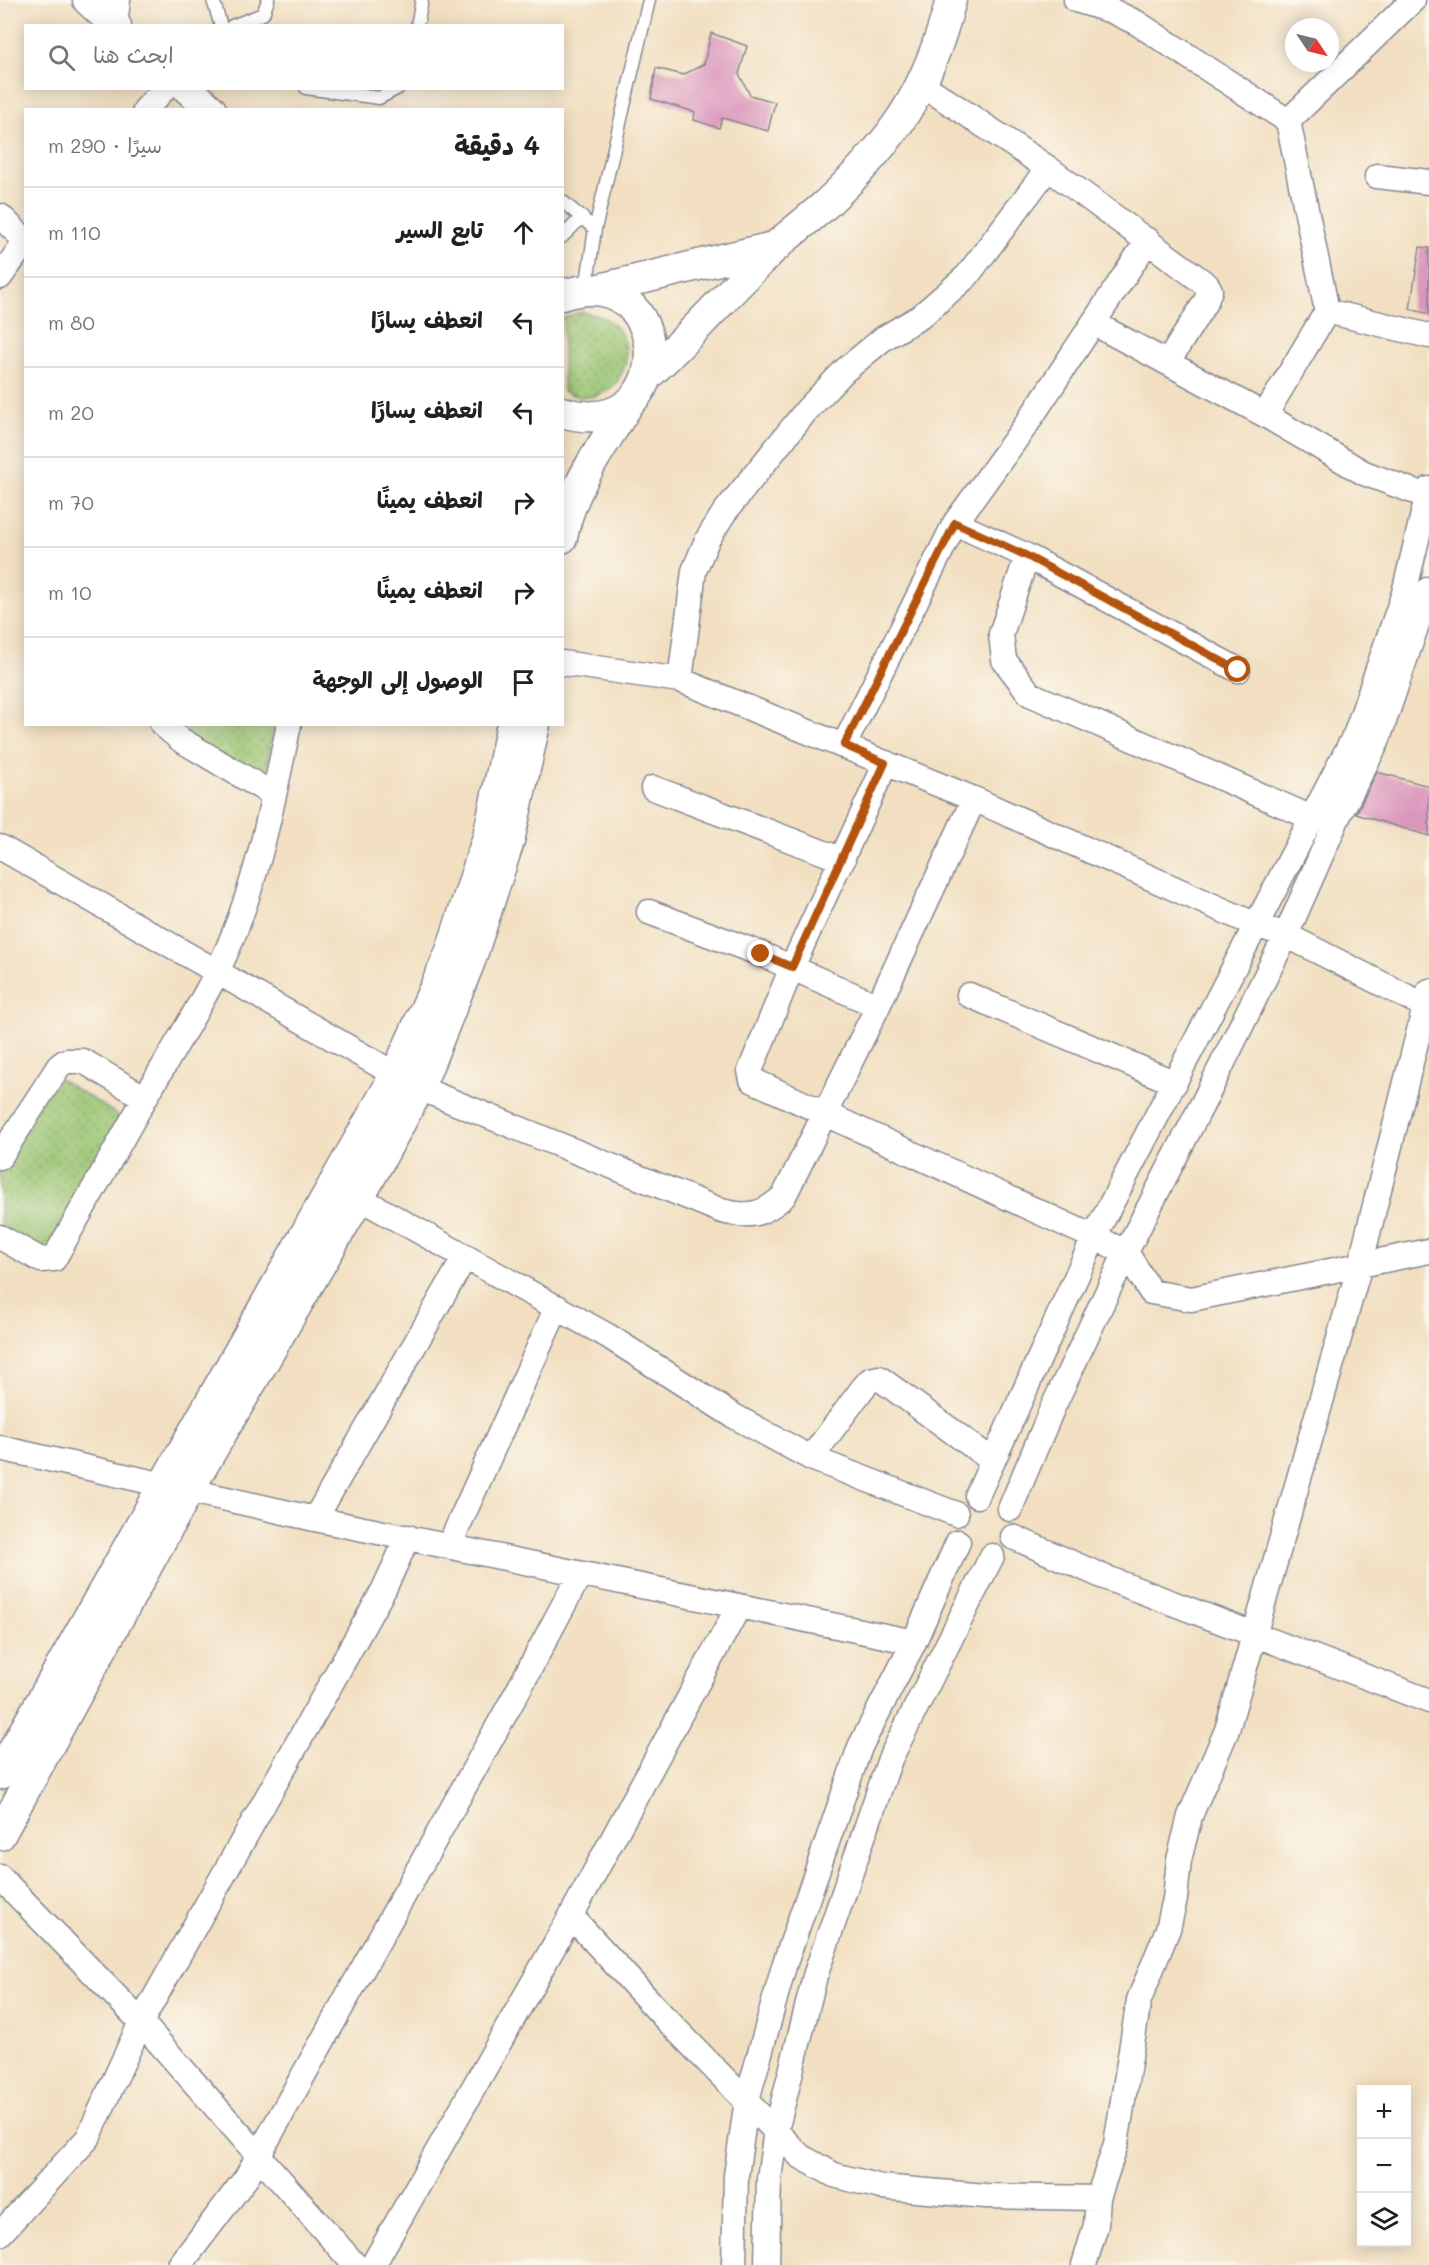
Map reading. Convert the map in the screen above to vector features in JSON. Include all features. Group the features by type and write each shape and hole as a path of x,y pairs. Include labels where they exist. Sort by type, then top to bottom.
{"street":[{"path":"88,0 117,17"},
{"path":"564,528 567,514 583,477 648,375 777,246 824,206 874,155 895,129 923,85 937,52 951,0"},
{"path":"1076,0 1113,5 1288,121 1328,311 1265,415"},
{"path":"1288,121 1413,0"},
{"path":"923,85 1048,168 1148,240 1210,290 1206,302 1168,362"},
{"path":"147,108 163,90"},
{"path":"189,90 209,108"},
{"path":"680,680 694,571 707,540 724,513 806,411 844,371 884,338 937,303 967,276 1048,168"},
{"path":"1377,176 1429,182"},
{"path":"0,216 24,240"},
{"path":"844,745 955,523 1095,324 1148,240"},
{"path":"0,277 24,242"},
{"path":"577,290 777,246"},
{"path":"577,290 617,297 636,310 648,330 652,353 648,375"},
{"path":"1328,311 1429,336"},
{"path":"977,1496 996,1497 1010,1509 1015,1528 1013,1537 1000,1552 992,1556 972,1554 958,1542 954,1533 956,1514 961,1506 977,1496 1094,1238 1356,733 1404,592 1428,494 1364,473 1265,415 1095,324"},
{"path":"564,413 580,417 597,417 614,412 629,403"},
{"path":"955,523 1027,556 1238,670"},
{"path":"1027,556 1000,634 1004,660 1030,694 1312,818"},
{"path":"1010,1509 1052,1409 1126,1252 1286,935 1338,817 1377,742 1429,589"},
{"path":"564,663 680,680 974,800 1256,926 1286,935 1428,1002 1360,1265 1227,1730 1190,1816 1179,1860 1175,1899 1168,1929 1139,2001 1116,2144 1098,2198 1096,2225 1084,2265"},
{"path":"164,726 181,740 274,795"},
{"path":"0,1237 41,1260 54,1258 217,971 237,924 274,795 289,726"},
{"path":"0,1774 175,1489 359,1198 407,1081 488,837 512,726"},
{"path":"0,1834 175,1489 407,1081 470,961 509,841 535,726"},
{"path":"885,763 843,860 792,967 750,1076 756,1082 1126,1252 1151,1292 1191,1299 1429,1251"},
{"path":"653,788 843,860"},
{"path":"0,848 407,1081 741,1216 757,1215 784,1196 878,1006 974,800"},
{"path":"649,912 690,925 878,1006"},
{"path":"969,995 1175,1083"},
{"path":"0,1157 59,1066 66,1061 82,1061 145,1098"},
{"path":"359,1198 557,1307 732,1414 811,1458 956,1514"},
{"path":"315,1519 465,1257"},
{"path":"449,1546 557,1307"},
{"path":"811,1458 863,1388 870,1380 879,1378 993,1461"},
{"path":"0,1448 315,1519 914,1642"},
{"path":"1013,1537 1104,1577 1429,1698"},
{"path":"0,2234 88,2138 141,2022 384,1589 408,1538"},
{"path":"734,2265 736,2176 747,2100 784,1966 860,1747 914,1642 958,1542"},
{"path":"767,2265 769,2178 776,2131 815,1976 890,1759 992,1556"},
{"path":"180,2265 234,2195 257,2157 520,1687 580,1574"},
{"path":"374,2265 571,1916 739,1606"},
{"path":"0,1877 141,2022 257,2157 355,2265"},
{"path":"571,1916 662,2015 800,2156 834,2175 881,2187 986,2196 1098,2198"}],"lane":[{"path":"213,0 219,24"},
{"path":"237,24 263,14 268,0"},
{"path":"417,24 422,0"},
{"path":"577,290 595,229 649,0"},
{"path":"321,90 379,98 394,90"},
{"path":"564,203 595,229"},
{"path":"564,235 582,218"}],"green space":[{"path":"580,312 605,319 620,332 626,349 624,366 616,382 603,393 585,397 564,391 564,318"},
{"path":"162,726 274,726 265,781"},
{"path":"53,1075 126,1120 41,1267 0,1246 0,1159"}],"building":[{"path":"711,33 747,46 739,74 750,95 775,102 768,131 722,118 719,128 694,120 695,112 651,99 656,68 683,75 704,64"},
{"path":"1420,247 1429,248 1429,314 1410,309"},
{"path":"1377,772 1429,786 1429,836 1356,814"}],"route":[{"path":"761,954 792,967 843,860 885,763 844,745 955,523 1027,556 1238,670"}]}
